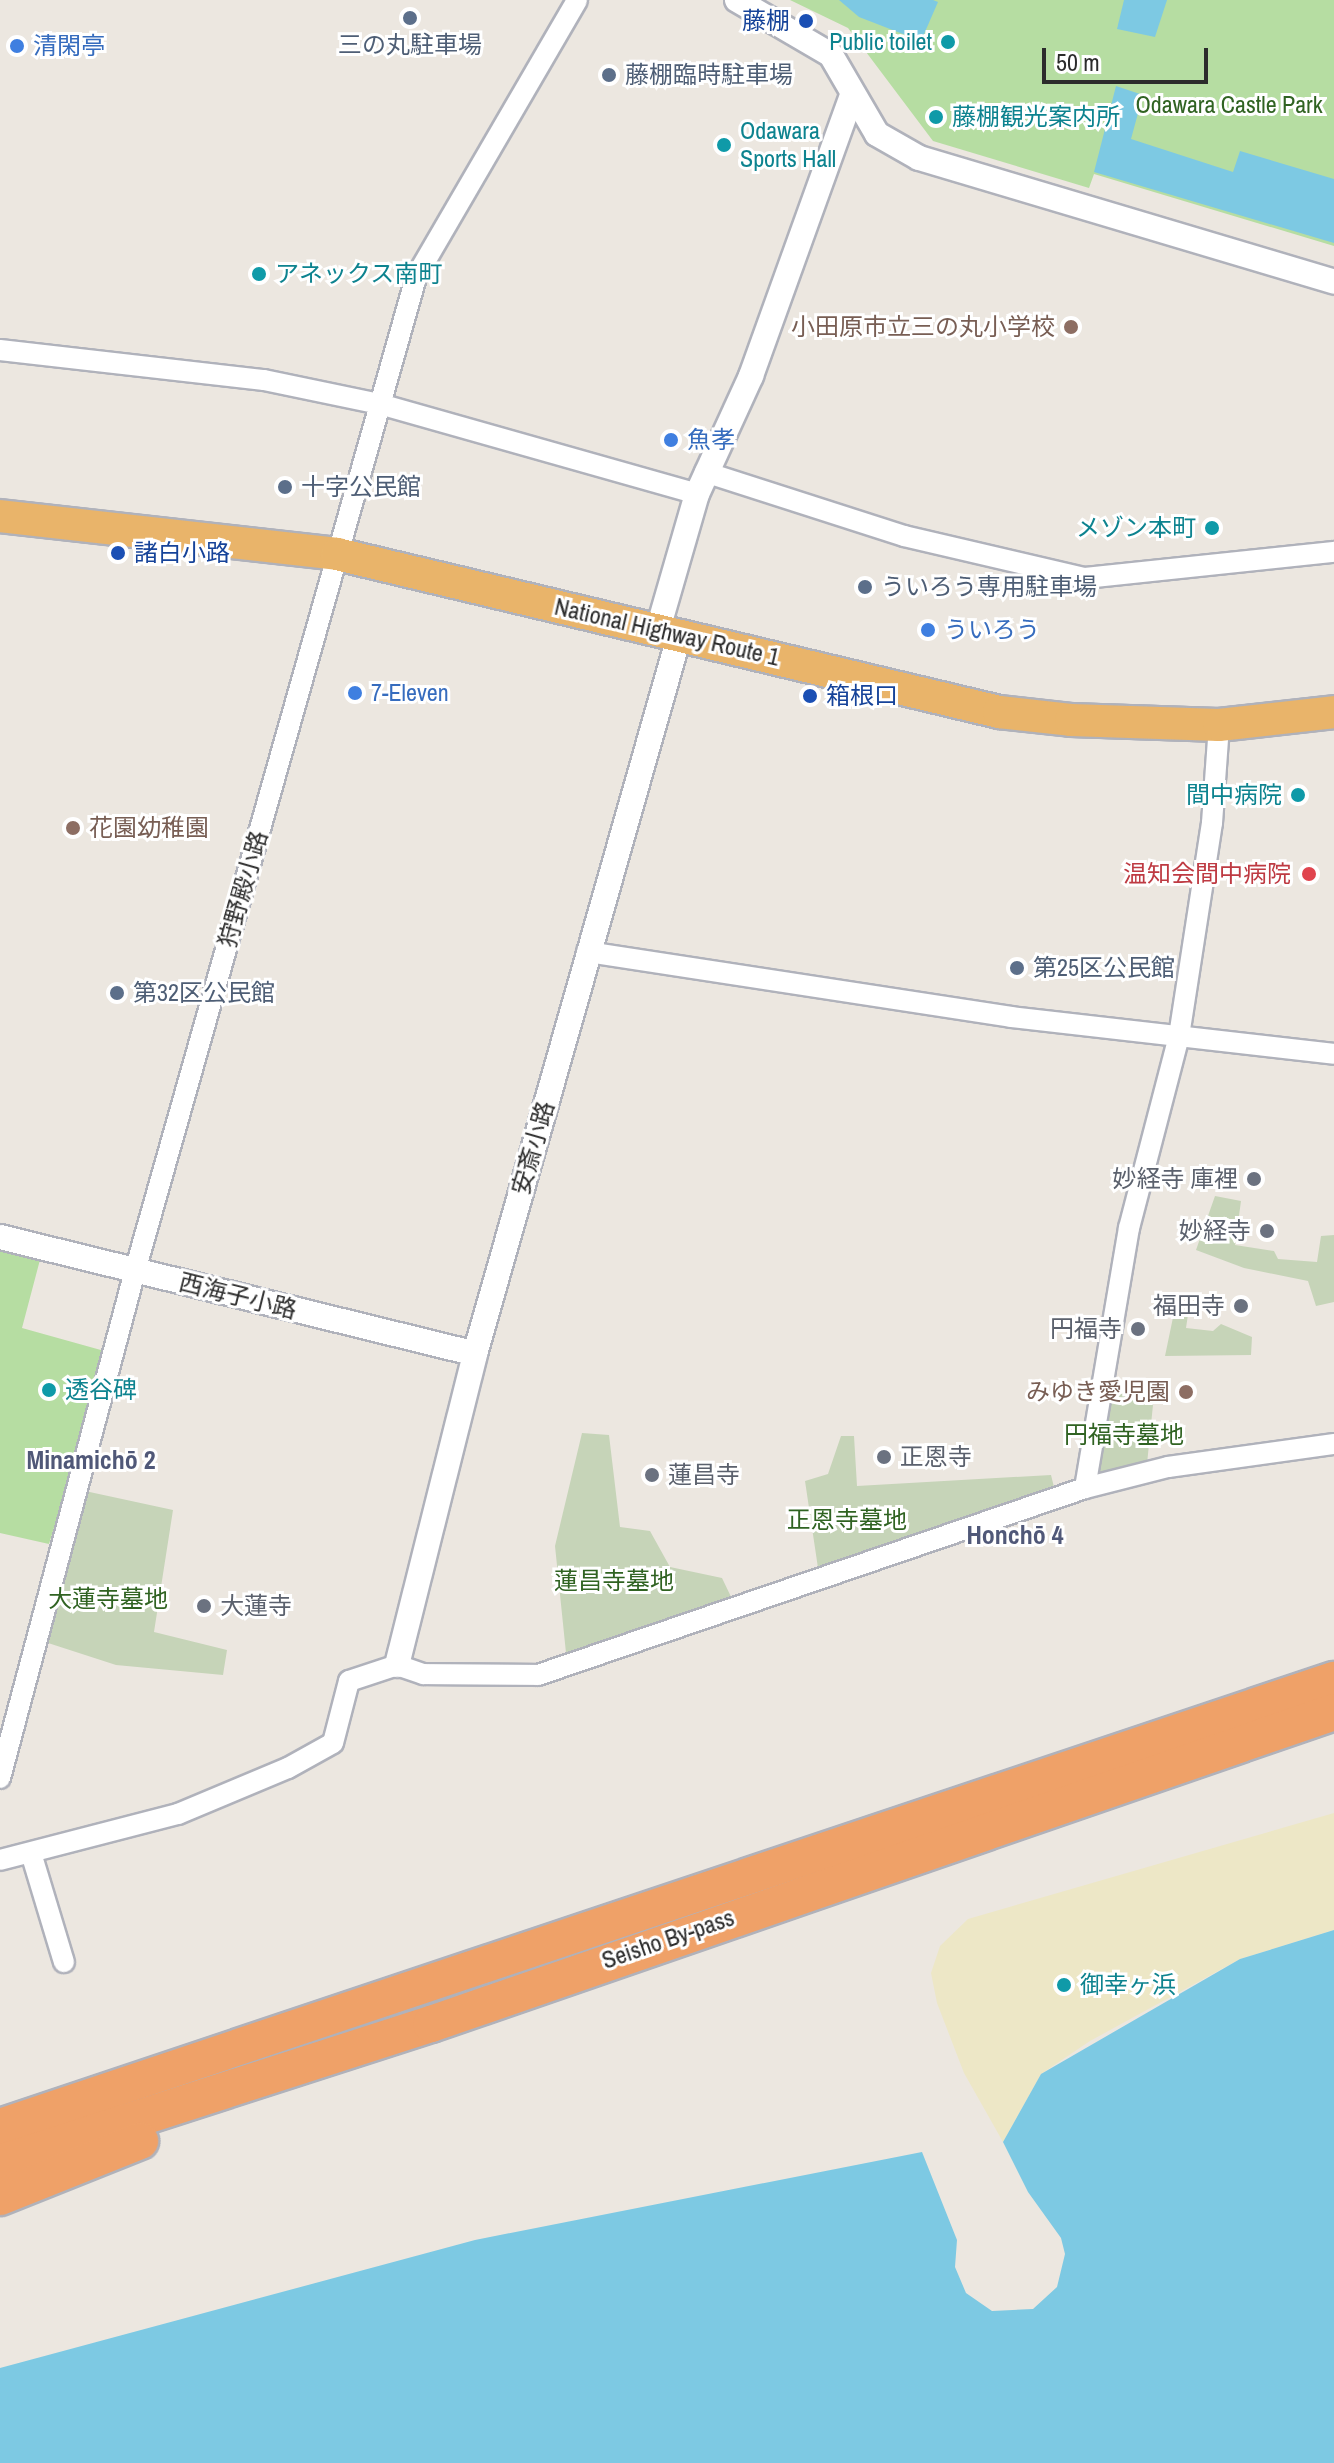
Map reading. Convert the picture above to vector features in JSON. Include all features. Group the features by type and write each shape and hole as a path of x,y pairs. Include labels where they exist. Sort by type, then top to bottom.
{"highway":[{"name":"National Highway Route 1","path":"0,516 337,554 999,712 1071,720 1219,725 1334,712"},
{"name":"Seisho By-pass","path":"0,2163 431,2024 710,1908 1334,1680"},
{"name":"Seisho By-pass","path":"0,2126 46,2109 710,1908 1334,1712"},
{"path":"0,2197 431,2024"}],"street":[{"name":"狩野殿小路","path":"0,1778 4,1744 135,1271 416,277 577,0"},
{"path":"737,0 831,55 877,134 919,158 1334,282"},
{"name":"安斎小路","path":"397,1665 475,1354 587,952 669,631 701,483 751,376 852,95"},
{"path":"0,350 264,380 380,404 904,536 1085,578 1334,552"},
{"path":"1085,1488 1129,1228 1179,1036 1212,823 1219,725"},
{"path":"587,952 1011,1017 1334,1054"},
{"name":"西海子小路","path":"0,1237 475,1354"},
{"path":"0,1860 178,1814 288,1768 333,1743 349,1681 397,1665 423,1674 538,1675 1085,1488 1168,1467 1334,1444"},
{"path":"31,1853 64,1962"}],"green space":[{"name":"Odawara Castle Park","path":"790,0 1334,0 1334,246 1094,174 1089,188 933,141 848,28"},
{"path":"1215,1196 1241,1201 1235,1245 1274,1251 1278,1259 1317,1262 1321,1236 1334,1235 1334,1302 1316,1306 1308,1281 1244,1268 1196,1250"},
{"path":"0,1245 41,1256 22,1328 108,1352 49,1544 0,1533"},
{"path":"1176,1303 1189,1308 1186,1328 1213,1331 1221,1324 1252,1337 1251,1355 1165,1356"},
{"name":"円福寺墓地","path":"1103,1393 1154,1395 1147,1464 1091,1479"},
{"name":"蓮昌寺墓地","path":"582,1433 609,1435 620,1527 650,1531 670,1567 722,1578 734,1603 566,1653 555,1546"},
{"name":"正恩寺墓地","path":"841,1436 854,1436 857,1486 1051,1475 1054,1487 818,1568 805,1481 828,1474"},
{"name":"大蓮寺墓地","path":"85,1491 173,1510 154,1632 227,1650 223,1675 116,1665 45,1642"}],"sand":[{"name":"御幸ヶ浜","path":"1334,1813 1334,1930 1240,1959 1090,2041 1041,2074 1003,2142 964,2073 937,2003 931,1973 940,1946 968,1919"}],"water":[{"path":"839,0 938,2 921,41 859,17"},
{"path":"1124,0 1167,0 1155,37 1117,29"},
{"path":"1116,86 1143,95 1131,139 1233,172 1240,151 1334,179 1334,243 1094,172"},
{"path":"1334,1930 1334,2463 0,2463 0,2368 475,2240 922,2152 957,2240 955,2267 966,2293 992,2311 1033,2309 1057,2287 1065,2254 1061,2238 1028,2192 1003,2142 1041,2074 1240,1959"}],"place":[{"name":"三の丸駐車場","path":"410,18"},
{"name":"藤棚","path":"806,21"},
{"name":"Public toilet","path":"948,42"},
{"name":"清閑亭","path":"17,46"},
{"name":"藤棚臨時駐車場","path":"609,75"},
{"name":"藤棚観光案内所","path":"936,117"},
{"name":"Odawara Sports Hall","path":"724,145"},
{"name":"アネックス南町","path":"259,274"},
{"name":"小田原市立三の丸小学校","path":"1071,327"},
{"name":"魚孝","path":"671,440"},
{"name":"十字公民館","path":"285,487"},
{"name":"メゾン本町","path":"1212,528"},
{"name":"諸白小路","path":"118,553"},
{"name":"ういろう専用駐車場","path":"865,587"},
{"name":"ういろう","path":"928,630"},
{"name":"7-Eleven","path":"355,693"},
{"name":"箱根口","path":"810,696"},
{"name":"間中病院","path":"1298,795"},
{"name":"花園幼稚園","path":"73,828"},
{"name":"温知会間中病院","path":"1309,874"},
{"name":"第25区公民館","path":"1017,968"},
{"name":"第32区公民館","path":"117,993"},
{"name":"妙経寺 庫裡","path":"1254,1179"},
{"name":"妙経寺","path":"1267,1231"},
{"name":"福田寺","path":"1241,1306"},
{"name":"円福寺","path":"1138,1329"},
{"name":"透谷碑","path":"49,1390"},
{"name":"みゆき愛児園","path":"1186,1392"},
{"name":"正恩寺","path":"884,1457"},
{"name":"蓮昌寺","path":"652,1475"},
{"name":"大蓮寺","path":"204,1606"},
{"name":"御幸ヶ浜","path":"1064,1985"}],"district":[{"name":"Minamichō 2","path":"91,1460"},
{"name":"Honchō 4","path":"1015,1535"}]}
